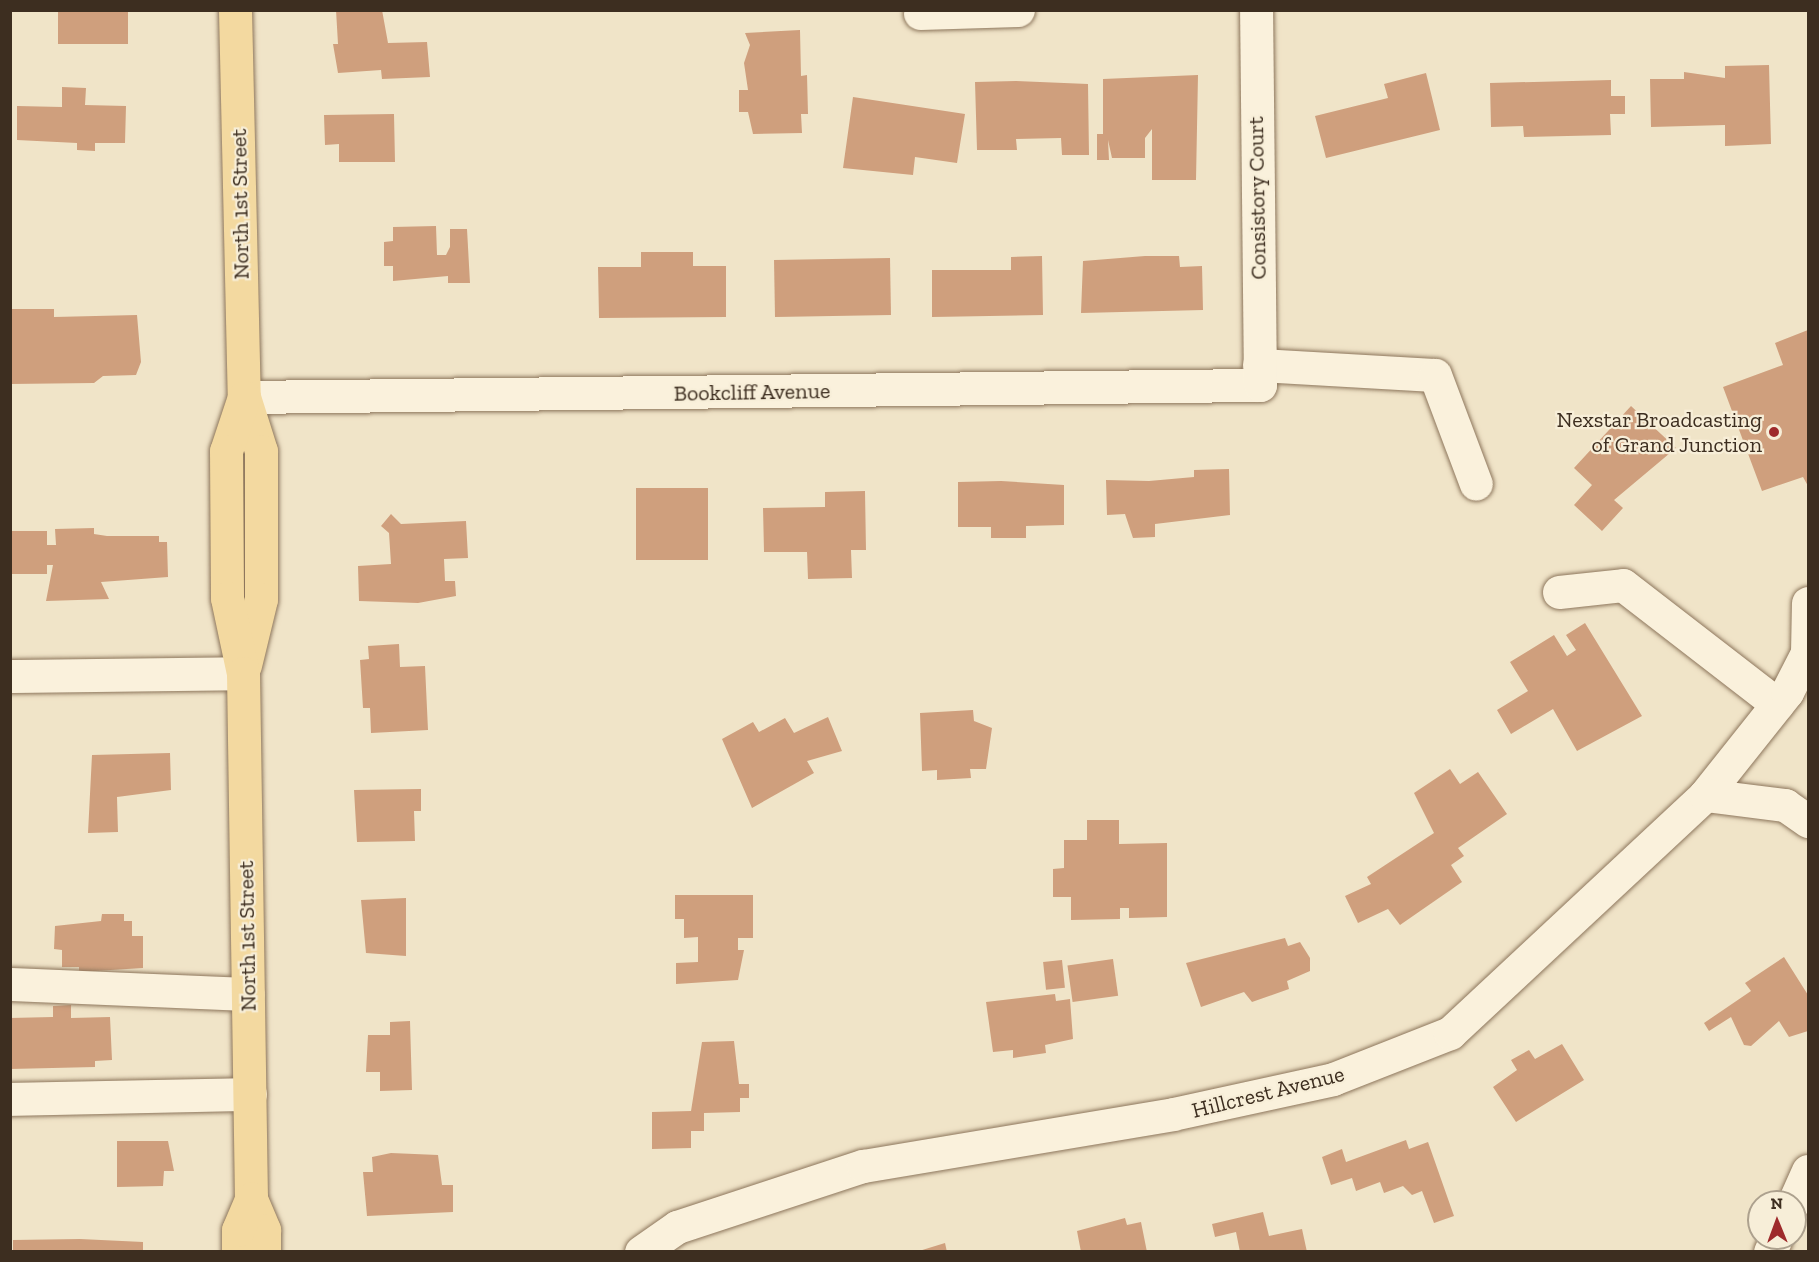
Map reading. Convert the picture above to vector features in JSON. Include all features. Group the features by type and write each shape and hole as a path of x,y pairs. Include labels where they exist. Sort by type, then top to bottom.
{"main road":[{"name":"North 1st Street","path":"235,10 244,397 261,451 261,599 243,673 251,1199 264,1230 264,1251"},
{"name":"North 1st Street","path":"238,1251 238,1230 251,1199"}],"street":[{"path":"920,13 1018,10"},
{"name":"Consistory Court","path":"1256,10 1260,375"},
{"name":"Bookcliff Avenue","path":"244,397 1260,375 1435,375 1476,484"},
{"path":"1559,592 1623,585 1778,704"},
{"name":"Hillcrest Avenue","path":"641,1251 677,1227 862,1167 1173,1114 1333,1079 1450,1033 1706,795 1778,704 1806,653 1809,603"},
{"path":"10,676 243,673"},
{"path":"1706,795 1785,805 1809,821"},
{"path":"10,984 248,994"},
{"path":"10,1099 250,1094"},
{"path":"1800,1190 1809,1171"}],"building":[{"path":"58,10 128,10 128,44 58,44"},
{"path":"336,10 382,10 388,43 427,42 430,77 382,79 381,70 338,73 333,44 338,44"},
{"path":"800,30 801,76 807,75 808,114 801,114 802,133 753,134 748,112 739,112 739,90 748,90 744,63 750,45 745,33"},
{"path":"1769,65 1771,144 1725,146 1725,125 1651,127 1650,79 1684,79 1684,72 1725,78 1725,66"},
{"path":"1426,73 1440,130 1326,158 1315,116 1388,98 1384,84"},
{"path":"1198,75 1196,180 1152,180 1152,129 1145,138 1145,158 1112,158 1108,140 1109,160 1097,160 1097,134 1103,134 1103,79"},
{"path":"1611,80 1611,96 1625,96 1625,114 1610,114 1611,135 1524,137 1523,126 1491,127 1490,83"},
{"path":"975,82 1088,84 1089,155 1062,155 1061,138 1016,139 1017,150 977,150"},
{"path":"62,87 86,88 85,105 126,106 125,143 95,143 95,151 77,150 77,143 17,140 17,106 62,107"},
{"path":"853,97 965,114 957,163 915,157 913,175 843,168"},
{"path":"394,114 395,162 339,162 339,144 325,145 324,115"},
{"path":"436,226 437,255 446,255 450,247 450,229 467,229 470,283 448,283 448,276 393,281 393,266 384,266 384,242 393,241 393,227"},
{"path":"641,252 693,252 693,266 726,266 726,317 599,318 598,267 641,267"},
{"path":"1042,256 1043,315 932,317 932,270 1011,270 1011,257"},
{"path":"1179,256 1180,267 1202,266 1203,310 1081,313 1083,261"},
{"path":"890,258 891,315 775,317 774,260"},
{"path":"10,309 54,309 54,317 137,315 141,362 136,375 103,376 94,383 10,384"},
{"name":"Nexstar Broadcasting of Grand Junction","path":"1808,330 1808,486 1803,477 1762,491 1723,387 1783,365 1775,343"},
{"path":"1631,406 1676,448 1614,500 1623,508 1602,531 1574,505 1592,485 1574,468"},
{"path":"1229,469 1230,515 1155,524 1155,537 1133,538 1125,514 1107,515 1106,480 1149,481 1194,477 1194,470"},
{"path":"1001,481 1064,485 1064,525 1026,526 1026,538 991,538 991,527 958,527 958,482"},
{"path":"636,488 708,488 708,560 636,560"},
{"path":"865,491 866,550 851,550 852,578 808,579 807,552 764,552 763,508 825,507 825,492"},
{"path":"391,514 401,524 466,521 468,558 444,559 445,581 455,581 456,596 418,603 359,601 358,566 391,564 389,533 381,526"},
{"path":"94,528 94,534 107,536 159,536 159,542 167,542 168,577 101,582 109,599 46,601 53,565 47,565 47,574 10,574 10,531 47,531 47,545 56,545 55,529"},
{"path":"1585,623 1642,716 1577,751 1553,709 1511,734 1497,710 1528,691 1510,662 1554,635 1567,656 1576,650 1566,635"},
{"path":"399,644 400,667 425,666 428,730 371,733 370,708 363,708 360,660 369,659 368,646"},
{"path":"973,710 974,721 992,728 986,769 970,769 971,778 937,780 937,770 922,771 920,713"},
{"path":"828,717 842,751 807,761 814,773 752,808 722,739 753,722 759,732 785,718 794,733"},
{"path":"170,753 171,790 117,797 118,832 88,833 92,755"},
{"path":"1450,769 1460,784 1478,772 1507,814 1458,848 1464,856 1451,865 1462,882 1400,925 1388,909 1358,923 1345,896 1371,884 1367,877 1434,833 1414,793"},
{"path":"421,789 421,811 414,811 415,841 357,842 354,790"},
{"path":"1087,820 1119,820 1119,844 1167,843 1167,917 1129,918 1129,908 1120,908 1120,919 1071,920 1071,897 1053,897 1053,869 1064,868 1064,840 1087,840"},
{"path":"675,895 753,895 753,938 738,938 738,950 744,950 738,980 676,984 676,963 698,962 698,937 684,938 684,919 675,919"},
{"path":"406,898 406,956 366,953 361,900"},
{"path":"102,914 124,914 124,921 132,921 132,936 143,936 143,968 79,972 79,967 62,967 62,950 54,949 55,926 101,921"},
{"path":"1285,938 1288,946 1300,942 1310,958 1310,971 1287,981 1289,989 1252,1002 1244,992 1201,1007 1186,963"},
{"path":"1784,957 1808,995 1808,1031 1789,1037 1779,1021 1751,1046 1744,1045 1731,1017 1709,1031 1704,1023 1751,991 1745,983"},
{"path":"1113,959 1118,996 1073,1002 1067,965"},
{"path":"1062,960 1065,988 1046,990 1043,962"},
{"path":"1055,994 1056,1001 1070,999 1073,1039 1045,1045 1046,1053 1013,1058 1013,1050 993,1052 986,1002"},
{"path":"71,1005 71,1018 110,1017 112,1060 95,1061 95,1067 10,1069 10,1018 53,1017 53,1006"},
{"path":"410,1021 412,1090 380,1091 380,1072 366,1072 368,1035 390,1035 390,1022"},
{"path":"734,1041 739,1084 749,1084 749,1098 740,1098 740,1112 704,1113 704,1131 691,1131 691,1148 652,1149 652,1112 691,1111 702,1042"},
{"path":"1562,1044 1584,1080 1516,1122 1493,1087 1517,1070 1511,1060 1529,1050 1535,1059"},
{"path":"1406,1140 1409,1149 1428,1142 1454,1216 1434,1223 1422,1191 1412,1195 1403,1186 1384,1193 1380,1182 1356,1191 1352,1178 1331,1185 1322,1157 1342,1149 1346,1162"},
{"path":"117,1141 168,1141 174,1171 164,1171 163,1186 117,1187"},
{"path":"391,1153 438,1155 442,1185 453,1185 453,1212 367,1216 363,1172 373,1172 372,1157"},
{"path":"1263,1212 1269,1236 1302,1229 1307,1252 1240,1252 1236,1232 1215,1237 1212,1224"},
{"path":"1125,1218 1127,1225 1141,1222 1147,1252 1081,1252 1077,1231"},
{"path":"80,1239 143,1242 143,1252 13,1252 13,1240"},
{"path":"945,1243 947,1252 919,1252 919,1251"}],"place":[{"name":"Nexstar Broadcasting of Grand Junction","path":"1774,432"}]}
